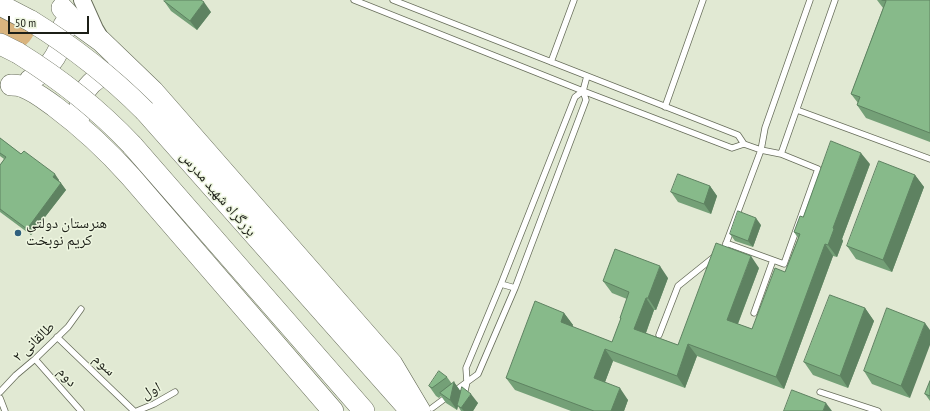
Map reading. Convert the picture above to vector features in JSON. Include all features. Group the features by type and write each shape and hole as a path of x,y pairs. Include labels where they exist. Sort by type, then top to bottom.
{"highway":[{"name":"بزرگراه شهید مدرس","path":"61,3 74,21 104,44 157,95 392,364 429,410"},
{"path":"5,86 22,83 35,77 45,70 54,59 60,48 64,34 61,3"},
{"name":"بزرگراه شهید مدرس","path":"0,5 31,21 66,44 99,69 130,96 145,111 411,411"},
{"path":"0,44 30,61 61,82 89,104 123,136 363,409"},
{"path":"89,136 83,126 80,111 83,95 90,85 102,75 114,72 130,73 141,79"},
{"path":"5,86 22,86 36,94 64,114 125,170 334,411"}],"main road":[{"path":"82,0 95,30 104,44"}],"lane":[{"path":"354,0 583,91 732,148 744,144"},
{"path":"393,0 738,135 744,144 761,150 781,154 818,169 784,264 726,243"},
{"path":"551,62 574,0"},
{"path":"666,107 703,0"},
{"path":"659,335 678,286 724,249 761,150 765,128 810,0"},
{"path":"781,154 835,0"},
{"path":"429,410 478,374 515,288 586,100 583,91 587,76"},
{"path":"463,404 467,382 466,368 575,97 583,91"},
{"path":"797,110 930,160"},
{"path":"754,314 773,260"},
{"path":"501,284 515,288"},
{"name":"طالقانی ۲","path":"0,392 16,375 68,327 81,309"},
{"name":"سوم","path":"57,337 134,411"},
{"name":"دوم","path":"35,359 81,411"},
{"name":"اول","path":"137,411 154,404 175,392"},
{"path":"820,392 878,411"},
{"path":"0,398 5,411"}],"shaded area":[{"path":"0,0 34,34 31,39 20,49 0,55"}],"building":[{"path":"201,0 204,2 190,21 164,1"},
{"path":"882,0 930,0 930,133 857,105 860,97 851,94 886,1"},
{"name":"هنرستان دولتی کریم نوبخت","path":"0,138 21,154 24,151 55,174 53,177 61,183 27,229 0,209 0,165 6,157 0,153"},
{"path":"831,141 861,153 828,245 825,244 776,377 688,344 677,376 605,349 594,378 620,388 611,411 594,411 506,378 535,301 564,313 561,322 612,342 629,292 603,281 615,249 660,266 634,329 678,345 716,243 751,256 727,320 752,329 775,268 785,272 800,234 794,232 800,216 803,217"},
{"path":"879,161 915,175 883,260 847,246"},
{"path":"678,174 710,186 704,204 671,192"},
{"path":"738,211 756,218 748,241 730,234"},
{"path":"830,295 865,308 840,376 804,362"},
{"path":"887,308 925,323 901,386 864,371"},
{"path":"439,371 447,377 432,388 429,386"},
{"path":"930,381 930,396 925,394"},
{"path":"454,382 450,400 440,393"},
{"path":"462,387 471,394 461,408 457,405"},
{"path":"792,390 826,403 823,411 784,411"}],"place":[{"name":"هنرستان دولتی کریم نوبخت","path":"18,233"}]}
